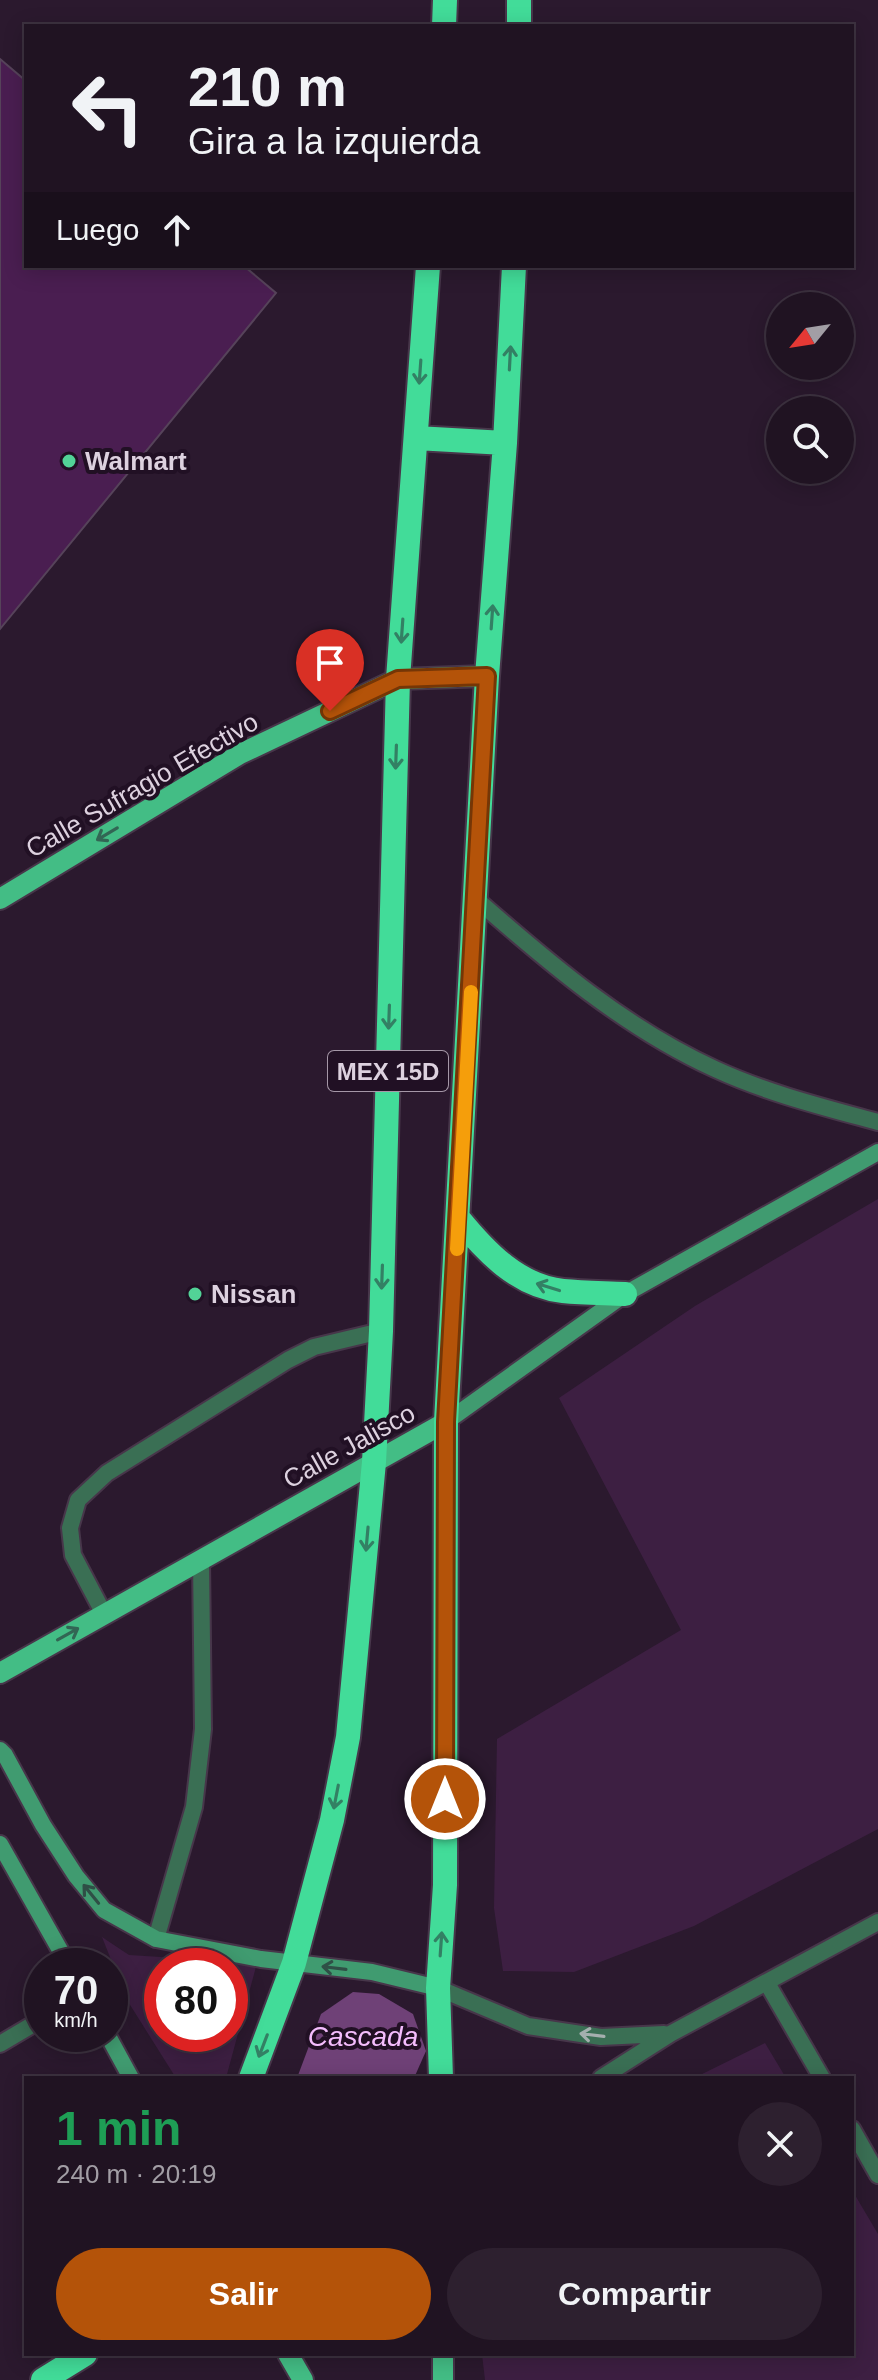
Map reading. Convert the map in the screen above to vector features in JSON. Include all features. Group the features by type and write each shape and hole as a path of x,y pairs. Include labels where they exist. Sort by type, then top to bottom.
{"highway":[{"path":"444,24 445,0"},
{"path":"519,0 519,24"},
{"name":"MEX 15D","path":"252,2076 294,1963 332,1820 348,1737 374,1462 381,1331 398,679 428,268"},
{"name":"MEX 15D","path":"441,2076 438,1988 445,1885 446,1422 487,676 505,443 514,268"},
{"path":"416,438 505,443"},
{"path":"459,1219 482,1247 502,1265 526,1280 560,1291 625,1294"},
{"path":"43,2380 82,2356"}],"main road":[{"path":"398,679 487,676"},
{"name":"Calle Sufragio Efectivo","path":"0,899 240,754 398,679"},
{"name":"Calle Jalisco","path":"0,1673 446,1422 625,1294 878,1152"},
{"path":"0,1750 51,1838 104,1910 156,1939 206,1950 372,1972 438,1988"},
{"path":"0,1844 59,1948"},
{"path":"117,2052 130,2076"},
{"path":"289,2356 303,2380"},
{"path":"443,2356 443,2380"}],"street":[{"path":"476,899 553,966 632,1023 714,1069 788,1097 878,1122"},
{"path":"104,1614 73,1555 70,1528 78,1500 107,1473 288,1360 314,1347 381,1331"},
{"path":"156,1939 194,1807 203,1729 201,1559"},
{"path":"604,2076 670,2034 878,1922"},
{"path":"767,1983 821,2076"},
{"path":"438,1988 528,2026 601,2037 670,2034"},
{"path":"0,2044 24,2030"},
{"path":"854,2131 873,2154 878,2175"}],"shaded area":[{"path":"878,1199 878,1829 694,1926 574,1972 503,1971 494,1908 497,1739 681,1630 559,1398 695,1306"},
{"path":"102,1937 118,1948 106,1948"},
{"path":"129,1955 144,1956 144,2027 128,2002"},
{"path":"248,1962 257,1963 248,1996"},
{"path":"765,2043 785,2076 698,2076"},
{"path":"160,2052 233,2052 227,2076 175,2076"},
{"path":"854,2193 878,2234 878,2380 485,2380 482,2356 854,2356"}],"water":[{"name":"Cascada","path":"353,1992 379,1994 413,2014 426,2051 415,2076 298,2076 321,2014"}],"building":[{"name":"Walmart","path":"0,59 24,79 24,268 246,268 276,293 0,629"}],"slow traffic":[{"path":"457,1249 471,992"}],"place":[{"name":"Walmart","path":"69,461"},
{"name":"Nissan","path":"195,1294"}],"route":[{"path":"330,711 398,679 487,676 446,1422 445,1799"}]}
